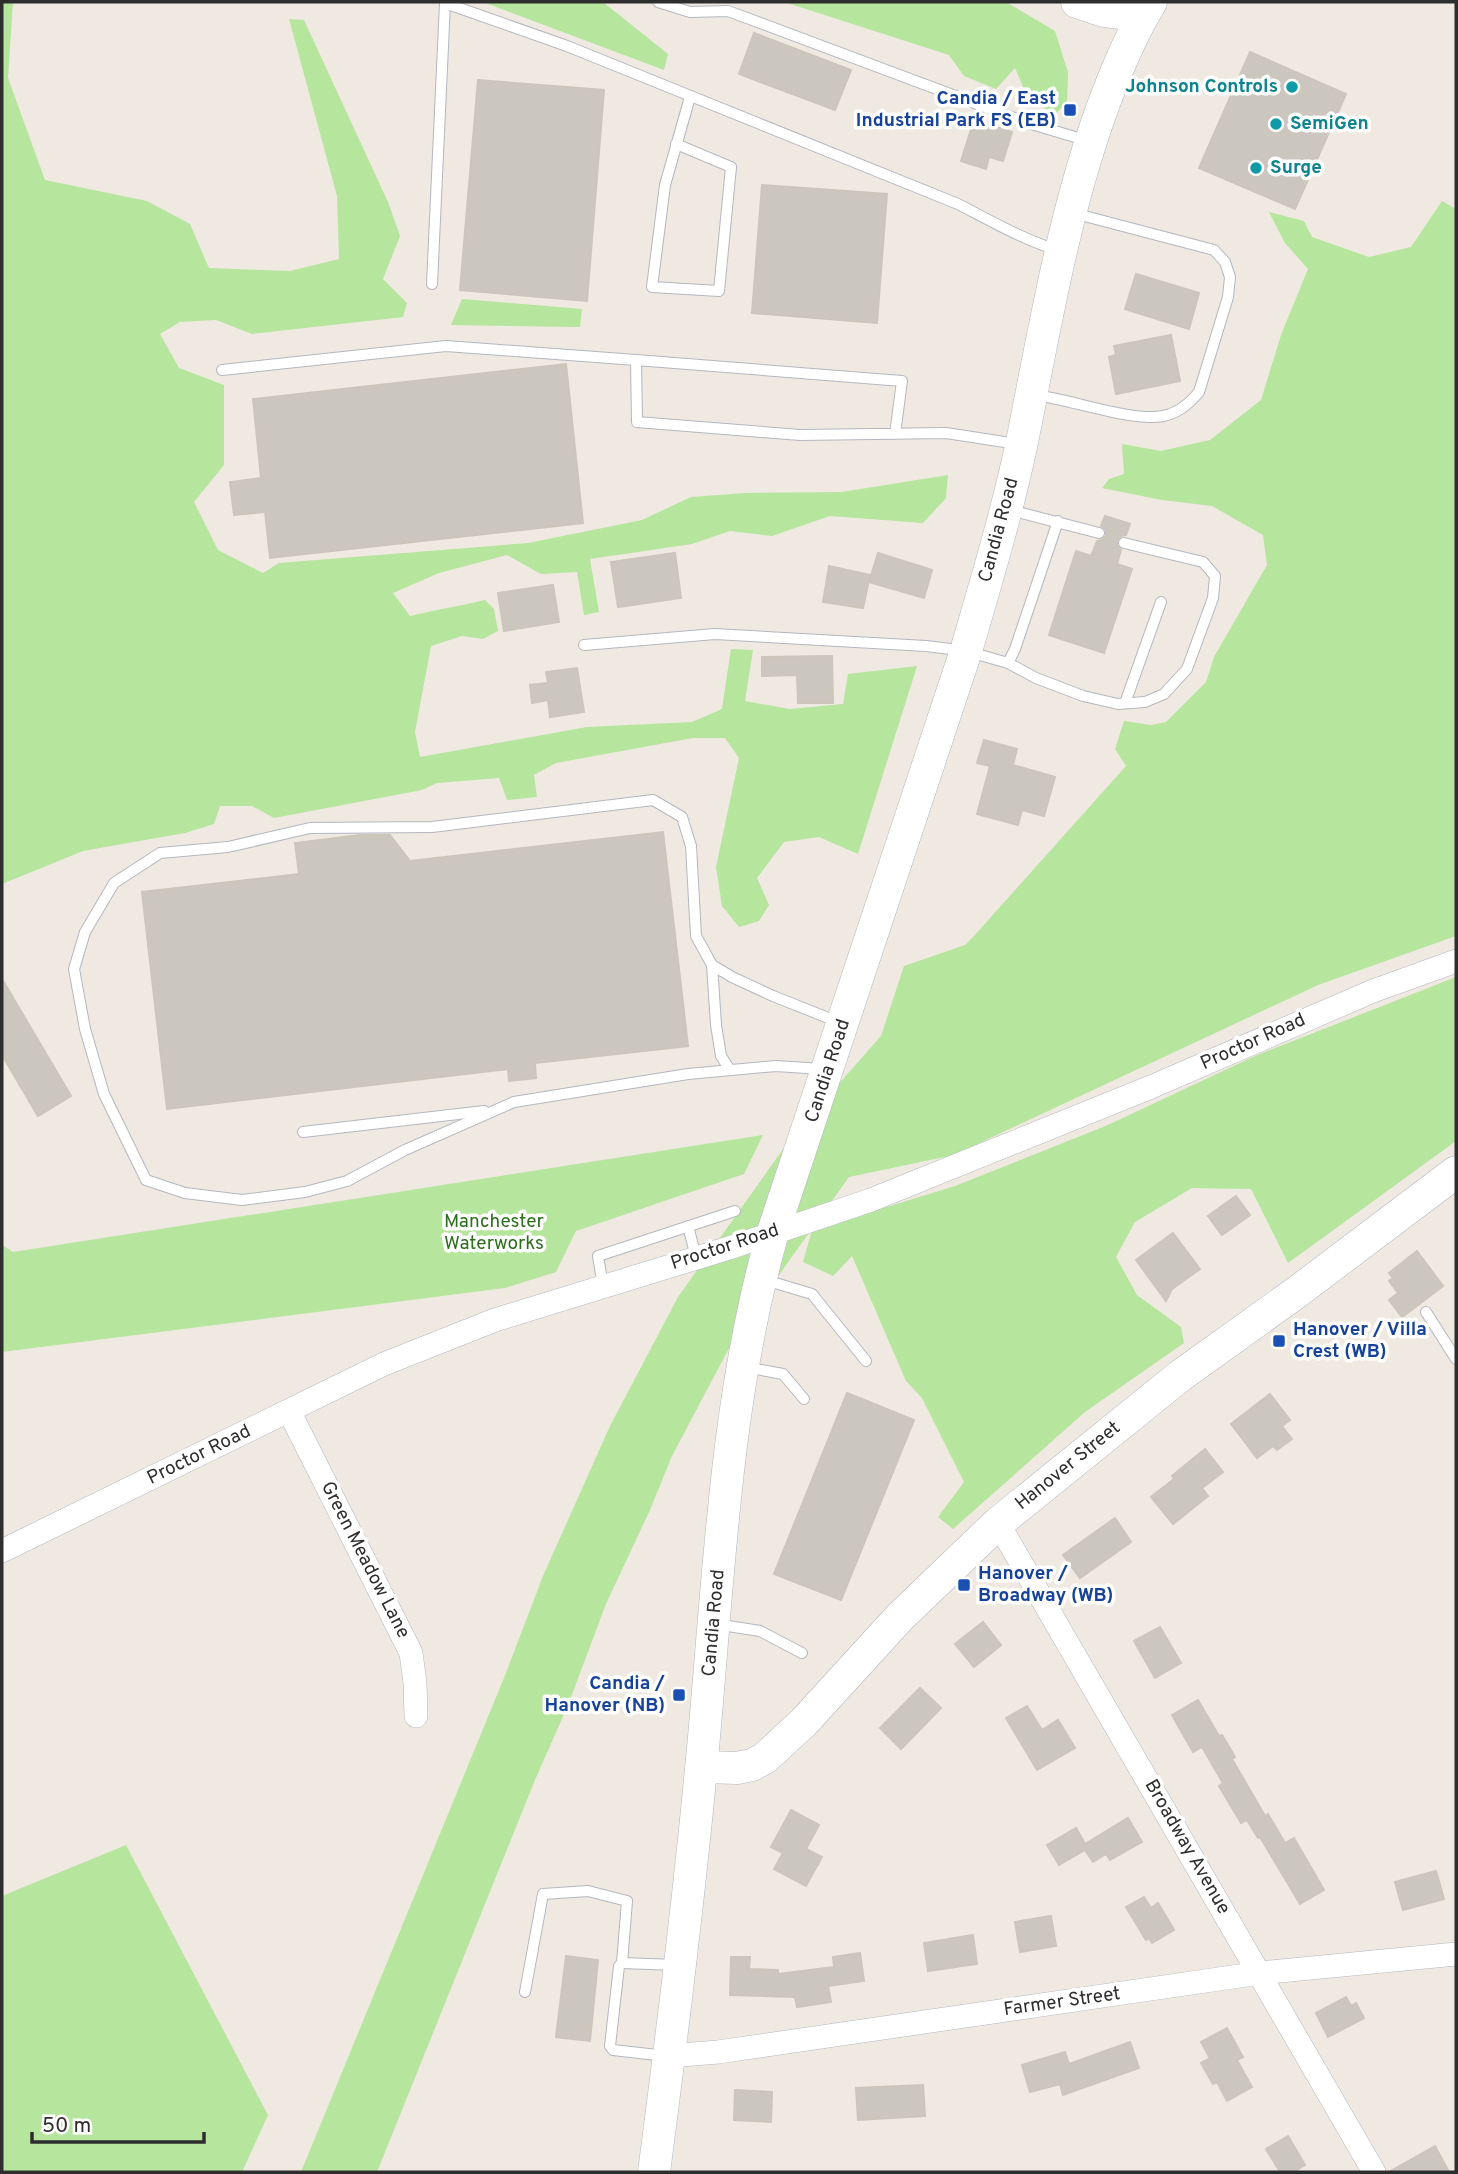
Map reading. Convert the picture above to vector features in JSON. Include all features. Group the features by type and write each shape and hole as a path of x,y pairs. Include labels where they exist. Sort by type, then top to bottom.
{"main road":[{"path":"1077,2 1104,11 1141,6"},
{"name":"Candia Road","path":"654,2172 702,1767 712,1624 730,1453 742,1366 760,1279 773,1232 966,651 1006,509 1069,212 1091,141 1141,6"},
{"name":"Hanover Street","path":"702,1767 737,1768 752,1765 765,1758 804,1722 899,1619 998,1524 1180,1376 1456,1172"}],"street":[{"name":"Proctor Road","path":"2,1551 384,1364 431,1344 495,1320 729,1248 884,1195 1151,1087 1348,1002 1456,961"},
{"name":"Green Meadow Lane","path":"289,1411 411,1653 416,1716"},
{"name":"Broadway Avenue","path":"998,1524 1374,2172"},
{"name":"Farmer Street","path":"669,2056 718,2052 1260,1973 1456,1954"}],"lane":[{"path":"432,284 444,2 567,46 958,204 1021,237 1060,250"},
{"path":"658,2 690,12 728,11 1025,122 1091,141"},
{"path":"676,144 731,167 719,290 652,286 665,185 676,144 690,97"},
{"path":"1031,394 1127,414 1164,416 1179,411 1199,392 1228,297 1230,277 1225,262 1214,250 1069,212"},
{"path":"222,370 446,346 902,382 895,434"},
{"path":"636,360 637,422 800,435 946,433 1021,444"},
{"path":"1006,509 1099,533"},
{"path":"1008,663 1058,521"},
{"path":"584,645 715,634 926,646 966,651 1008,663 1036,678 1083,696 1118,704 1145,702 1164,694 1187,668 1213,598 1215,576 1203,562 1124,543"},
{"path":"1125,703 1161,602"},
{"path":"730,1070 721,1056 712,965 696,936 691,846 682,817 653,800 432,827 310,828 228,847 160,853 114,883 85,932 74,969 85,1029 104,1094 146,1180 185,1193 242,1200 305,1192 346,1181 405,1150 514,1102 688,1074 776,1066 828,1070"},
{"path":"712,965 773,996 843,1024"},
{"path":"303,1132 497,1109"},
{"path":"603,1286 598,1256 735,1211"},
{"path":"688,1226 696,1257"},
{"path":"760,1279 812,1293 866,1361"},
{"path":"1426,1312 1456,1359"},
{"path":"742,1366 783,1374 804,1399"},
{"path":"712,1624 760,1631 802,1653"},
{"path":"525,1992 543,1894 588,1891 627,1901 622,1963 619,1966 610,2046 613,2050 669,2056"},
{"path":"622,1963 679,1965"}],"green space":[{"path":"2,2 13,2 8,78 45,180 147,201 190,224 209,268 290,271 339,259 337,196 289,19 304,20 388,202 400,236 383,279 407,303 403,317 252,334 216,320 180,322 160,334 179,368 224,385 224,465 194,502 218,550 263,573 279,563 528,543 642,520 691,497 746,493 842,492 948,475 946,498 923,523 830,516 772,536 730,531 692,544 590,559 599,612 584,615 577,572 541,574 507,555 439,573 393,593 410,616 485,600 494,609 498,631 483,639 462,636 431,646 415,732 420,757 587,727 692,722 722,709 731,649 753,650 745,701 790,709 843,704 848,674 917,666 858,854 819,837 784,842 757,878 769,905 759,921 739,927 722,906 716,867 739,758 725,738 693,738 556,763 534,775 537,797 507,800 499,778 437,783 422,790 274,818 252,806 220,806 214,824 185,833 83,851 2,884"},
{"path":"483,2 603,2 668,54 664,70"},
{"path":"784,2 1006,2 1055,31 1068,72 1067,103 1054,115 1026,94 1015,68 996,89 964,76 949,55"},
{"path":"1442,201 1456,209 1456,936 1318,985 954,1155 849,1177 736,1335 672,1456 606,1604 568,1705 535,1780 377,2172 301,2172 504,1678 543,1576 610,1426 678,1297 791,1138 881,1036 904,966 965,945 974,936 1126,766 1115,749 1124,721 1151,725 1166,722 1206,682 1214,657 1267,565 1263,535 1212,506 1162,500 1102,488 1109,479 1124,474 1122,444 1161,451 1210,440 1261,400 1281,335 1308,269 1285,243 1269,212 1304,221 1312,237 1369,257 1411,247"},
{"path":"462,299 582,309 580,327 451,325"},
{"path":"1456,977 1456,1141 1288,1263 1251,1189 1192,1188 1135,1222 1116,1257 1137,1295 1181,1327 1184,1343 1085,1412 953,1529 938,1517 964,1482 922,1398 906,1381 852,1256 833,1276 803,1262 812,1230 955,1186 1108,1125 1255,1056"},
{"name":"Manchester Waterworks","path":"763,1135 744,1174 576,1231 556,1272 505,1288 2,1352 2,1245 13,1252"},
{"path":"126,1845 268,2115 242,2172 2,2172 2,1896"}],"building":[{"path":"754,33 851,70 835,110 739,74"},
{"path":"1250,52 1346,94 1295,209 1199,168"},
{"path":"478,80 604,90 587,301 460,290"},
{"path":"974,120 1012,132 1003,161 989,157 986,169 961,161"},
{"path":"762,185 887,194 877,323 752,313"},
{"path":"1136,274 1199,293 1189,329 1125,309"},
{"path":"1171,335 1180,381 1116,394 1109,357 1116,355 1114,346"},
{"path":"566,364 583,523 270,558 265,512 234,515 230,482 261,478 253,399"},
{"path":"1105,516 1130,524 1126,535 1117,541 1121,550 1117,564 1132,569 1104,653 1049,635 1076,551 1091,556 1097,541 1106,536 1106,530 1101,526"},
{"path":"675,553 681,598 618,607 611,562"},
{"path":"878,553 932,570 924,598 869,582"},
{"path":"829,566 870,575 863,608 823,602"},
{"path":"553,585 559,622 504,631 498,593"},
{"path":"832,656 833,703 798,703 797,675 762,676 762,657"},
{"path":"577,668 584,712 550,717 548,700 532,703 530,685 548,683 546,672"},
{"path":"984,740 1017,749 1013,765 1055,777 1044,816 1022,810 1018,825 977,814 990,766 977,763"},
{"path":"663,832 688,1046 535,1063 536,1078 509,1081 508,1069 167,1109 142,892 299,874 295,843 360,835 390,835 410,861"},
{"path":"2,979 71,1096 38,1116 2,1055"},
{"path":"1236,1196 1250,1215 1222,1235 1208,1216"},
{"path":"1173,1233 1200,1269 1172,1289 1166,1301 1136,1260"},
{"path":"1417,1251 1443,1286 1402,1317 1389,1300 1398,1293 1389,1281 1393,1278 1389,1273"},
{"path":"847,1393 914,1420 841,1600 774,1574"},
{"path":"1270,1394 1290,1420 1282,1426 1292,1439 1277,1450 1273,1446 1257,1458 1231,1424"},
{"path":"1205,1449 1223,1472 1202,1488 1208,1496 1173,1524 1151,1497"},
{"path":"1115,1518 1131,1542 1080,1578 1063,1555"},
{"path":"983,1622 1001,1645 974,1667 955,1644"},
{"path":"1160,1627 1181,1663 1155,1678 1134,1641"},
{"path":"920,1688 941,1708 901,1749 880,1728"},
{"path":"1198,1700 1235,1757 1232,1759 1265,1816 1268,1814 1285,1843 1294,1838 1324,1890 1300,1904 1260,1837 1258,1838 1247,1820 1241,1823 1219,1786 1223,1783 1202,1747 1193,1752 1172,1715"},
{"path":"1027,1706 1042,1730 1058,1720 1075,1748 1037,1770 1006,1718"},
{"path":"791,1810 819,1825 806,1849 822,1857 806,1886 774,1869 783,1853 771,1847"},
{"path":"1128,1818 1142,1842 1110,1860 1106,1854 1093,1862 1085,1850 1059,1865 1047,1845 1076,1828 1085,1844"},
{"path":"1436,1871 1444,1899 1403,1910 1395,1882"},
{"path":"1144,1897 1151,1908 1158,1903 1174,1930 1152,1943 1149,1938 1146,1940 1126,1907"},
{"path":"1051,1916 1056,1946 1020,1952 1015,1922"},
{"path":"973,1935 977,1964 928,1971 924,1943"},
{"path":"860,1953 864,1981 828,1986 831,2002 797,2007 795,1997 730,1995 731,1957 750,1957 749,1969 778,1970 778,1974 834,1967 833,1957"},
{"path":"566,1956 598,1960 590,2041 556,2037"},
{"path":"1346,1997 1351,2006 1356,2003 1364,2018 1328,2037 1316,2013"},
{"path":"1227,2028 1243,2057 1237,2060 1252,2087 1227,2101 1217,2082 1213,2084 1201,2063 1210,2058 1201,2042"},
{"path":"1130,2042 1139,2068 1063,2095 1060,2084 1030,2092 1022,2065 1065,2052 1069,2064"},
{"path":"923,2085 925,2116 858,2120 856,2088"},
{"path":"735,2090 772,2092 771,2122 734,2120"},
{"path":"1288,2136 1305,2165 1293,2172 1280,2172 1266,2149"},
{"path":"1435,2146 1449,2172 1389,2172"}],"place":[{"name":"Johnson Controls","path":"1292,87"},
{"name":"Candia / East Industrial Park FS (EB)","path":"1070,110"},
{"name":"SemiGen","path":"1276,124"},
{"name":"Surge","path":"1256,168"},
{"name":"Hanover / Villa Crest (WB)","path":"1279,1341"},
{"name":"Hanover / Broadway (WB)","path":"964,1585"},
{"name":"Candia / Hanover (NB)","path":"679,1695"}]}
